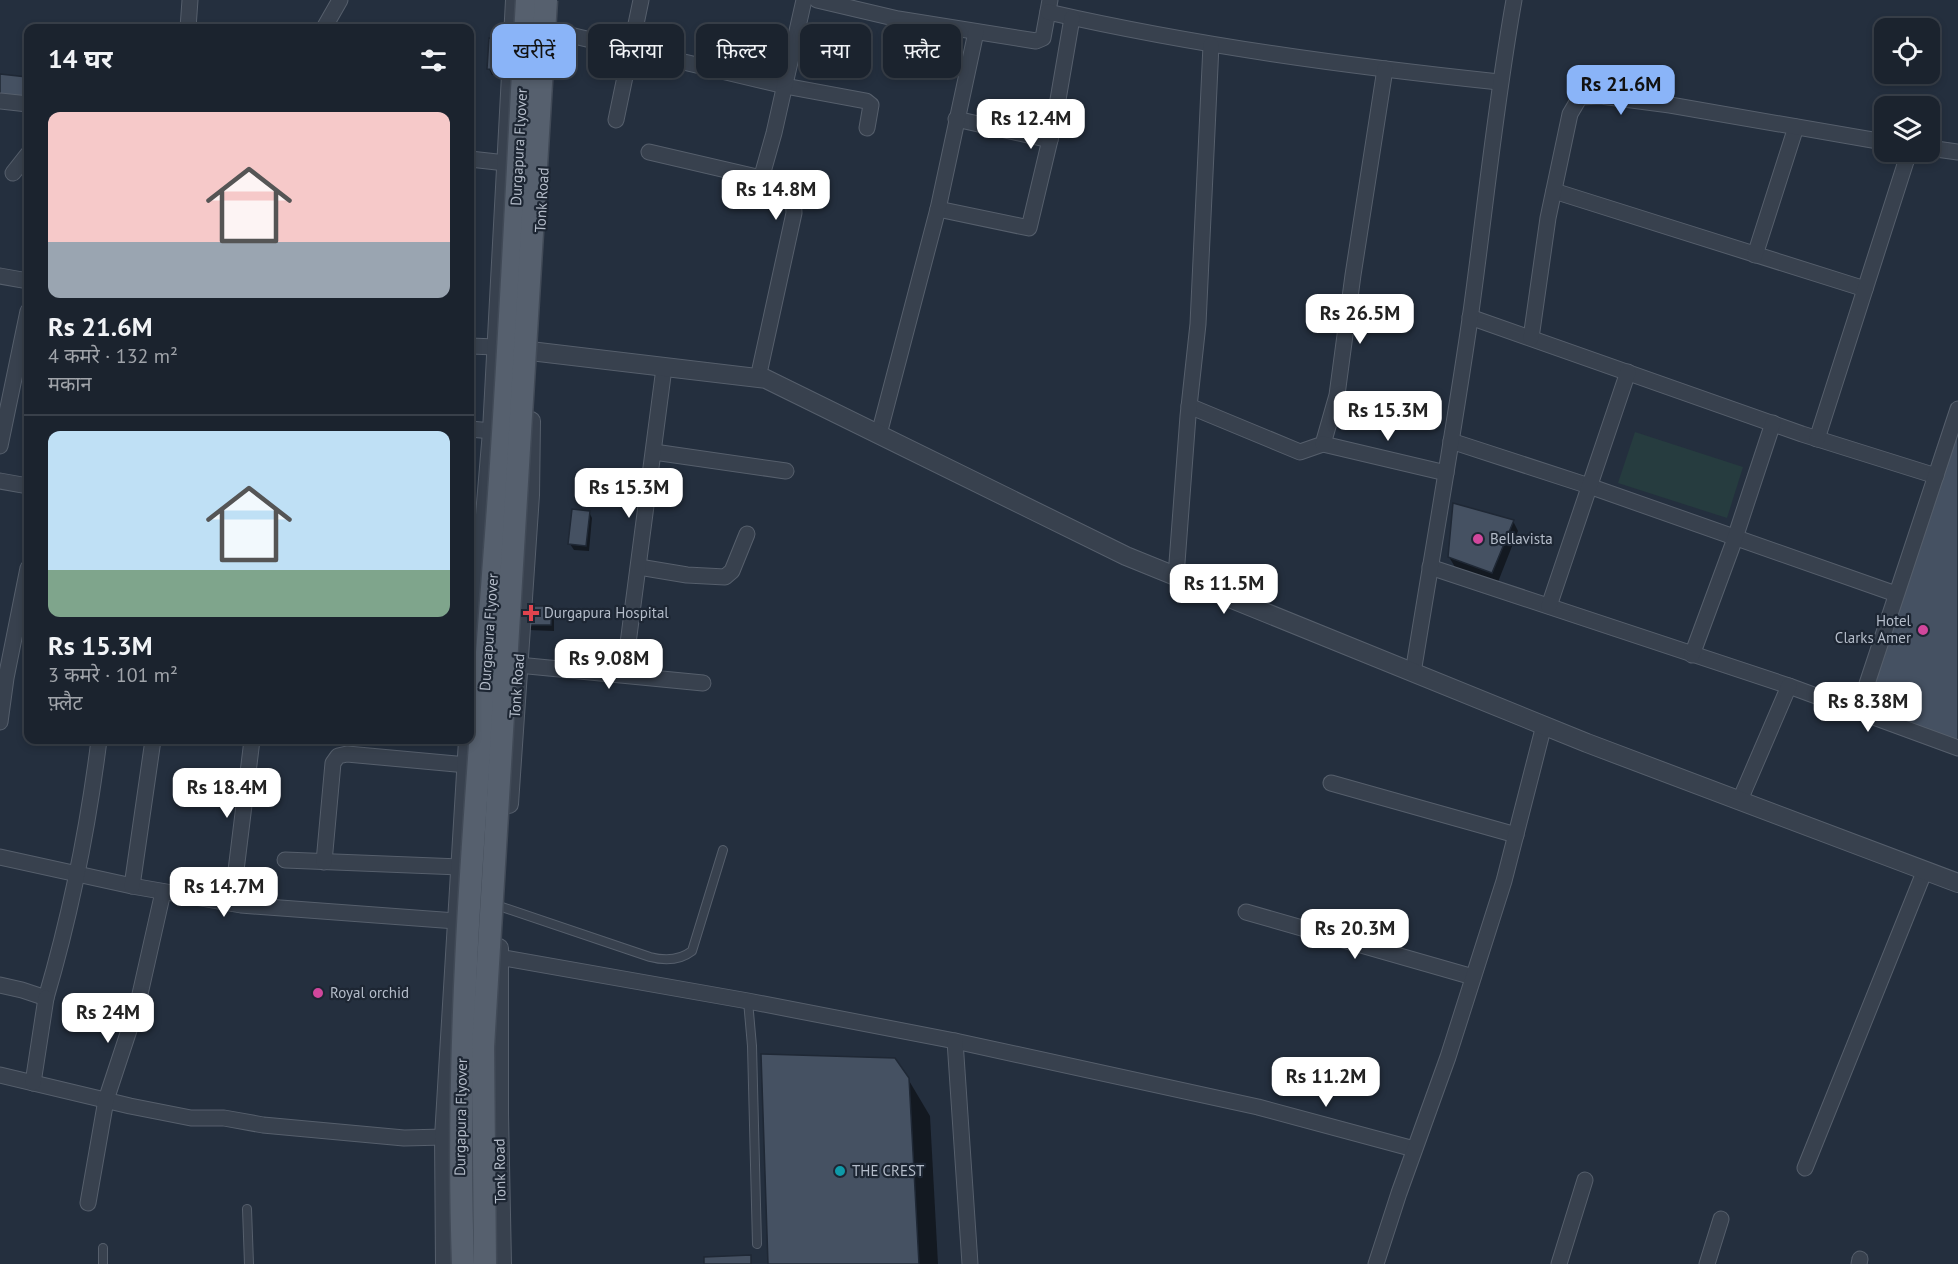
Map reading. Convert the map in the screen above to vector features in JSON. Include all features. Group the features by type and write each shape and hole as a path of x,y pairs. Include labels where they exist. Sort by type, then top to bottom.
{"main road":[{"name":"Durgapura Flyover","path":"463,1264 460,1127 473,833 498,506 527,0"},
{"name":"Durgapura Flyover","path":"485,1264 483,1047 546,0"}],"street":[{"path":"189,24 190,0"},
{"path":"326,24 340,0"},
{"path":"474,648 492,431 515,0"},
{"name":"Tonk Road","path":"553,24 555,0"},
{"path":"636,24 641,0"},
{"path":"761,179 804,0"},
{"path":"817,0 898,19 1036,41 1043,38 1049,6 1072,18 1211,45 1499,82"},
{"path":"1413,673 1452,441 1499,82 1514,0"},
{"path":"939,209 1029,228 1050,140 1072,18"},
{"path":"879,434 939,209 976,32"},
{"path":"1176,576 1198,324 1211,45"},
{"path":"684,62 785,86 869,102 871,108 867,128"},
{"path":"1323,444 1337,395 1385,69"},
{"name":"Tonk Road","path":"502,1264 499,957 530,495 533,352 550,78"},
{"path":"616,120 625,78"},
{"path":"1531,338 1548,218 1570,114 1580,98 1601,96 1670,105 1874,140"},
{"path":"0,101 24,104"},
{"path":"956,119 1050,140"},
{"path":"1755,255 1796,127"},
{"path":"1940,150 1958,152"},
{"path":"648,152 782,183 794,193 794,213 758,378"},
{"path":"13,173 24,159"},
{"path":"474,159 506,163"},
{"path":"1817,439 1906,162"},
{"path":"1554,190 1865,289"},
{"path":"0,276 24,280"},
{"path":"1470,317 1817,439 1936,476"},
{"path":"0,446 24,330"},
{"path":"474,346 766,379 1126,556 1544,725 1958,883"},
{"path":"624,674 664,368"},
{"path":"1549,606 1628,372"},
{"path":"1190,406 1300,452 1323,444 1446,473"},
{"path":"1858,711 1958,409"},
{"path":"1692,655 1773,423"},
{"path":"474,429 492,431"},
{"path":"1452,441 1589,486 1896,594"},
{"path":"654,452 786,471"},
{"path":"0,481 24,485"},
{"path":"639,567 687,575 725,577 732,571 747,534"},
{"path":"1431,567 1789,686 1958,748"},
{"path":"0,722 6,678 24,588"},
{"path":"518,665 703,683"},
{"path":"1740,800 1789,686"},
{"path":"1376,1264 1414,1149 1448,1057 1504,881 1544,725"},
{"path":"33,1083 46,998 65,934 78,874 92,797 99,744"},
{"path":"132,886 152,744"},
{"path":"232,903 252,744"},
{"path":"445,1264 444,1137 468,744"},
{"path":"324,862 333,763 338,756 347,754 467,765"},
{"path":"1331,783 1516,835"},
{"path":"0,857 132,886 232,903 456,921"},
{"path":"285,860 460,867"},
{"path":"1805,1168 1925,870"},
{"path":"88,1203 106,1100 138,1003 163,892"},
{"path":"1246,912 1473,977"},
{"path":"454,952 499,957 748,1001 955,1041 1258,1107 1414,1149"},
{"path":"0,985 46,998"},
{"path":"955,1041 970,1264"},
{"path":"0,1075 191,1118 224,1118 263,1125 405,1138 444,1137"},
{"path":"1559,1264 1585,1180"},
{"path":"1707,1264 1721,1219"}],"lane":[{"path":"502,907 658,959 685,957 692,951 723,850"},
{"path":"748,1001 753,1046 757,1244"},
{"path":"247,1209 249,1264"},
{"path":"103,1248 103,1264"}],"green space":[{"path":"1635,432 1743,467 1727,518 1618,483"}],"building":[{"path":"489,38 492,38 492,69 487,69"},
{"path":"0,74 24,77 24,99 0,97"},
{"name":"Hotel Clarks Amer","path":"1958,426 1958,741 1860,706"},
{"name":"Bellavista","path":"1453,503 1514,520 1492,573 1448,557"},
{"path":"572,509 590,511 586,546 568,544"},
{"path":"524,606 552,606 551,625 523,625"},
{"name":"THE CREST","path":"761,1054 895,1058 909,1078 919,1264 768,1264"},
{"path":"751,1255 751,1264 704,1264 704,1257"}],"place":[{"name":"Bellavista","path":"1478,539"},
{"name":"Durgapura Hospital","path":"531,613"},
{"name":"Hotel Clarks Amer","path":"1923,630"},
{"name":"Royal orchid","path":"318,993"},
{"name":"THE CREST","path":"840,1171"}]}
